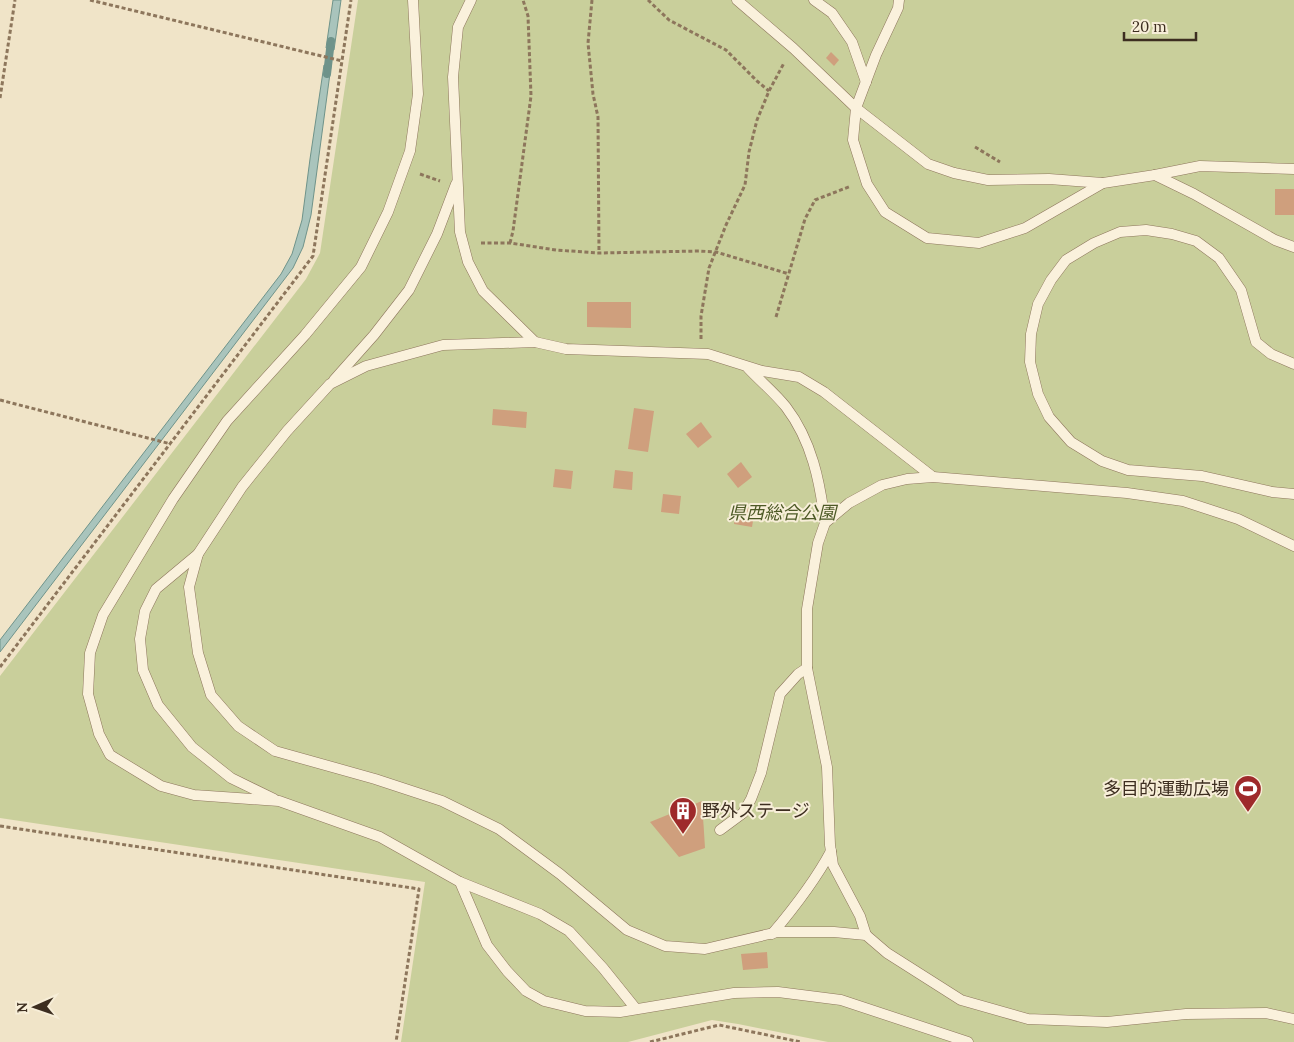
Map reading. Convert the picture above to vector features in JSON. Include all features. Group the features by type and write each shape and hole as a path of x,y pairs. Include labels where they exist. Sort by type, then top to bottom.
{"lane":[{"path":"279,801 194,795 161,786 110,755 98,734 88,694 90,653 103,615 173,499 227,421 305,335 361,267 388,212 410,151 418,94 413,0"},
{"path":"471,0 458,26 453,77 456,184 460,232 468,262 483,291 535,342"},
{"path":"737,0 793,48 856,108 928,164 954,173 988,180 1103,182 1155,176 1200,166 1294,169"},
{"path":"814,0 832,13 852,42 866,82"},
{"path":"899,0 898,8 876,55 856,108 853,140 866,180 886,212 927,238 979,243 1025,228 1103,182"},
{"path":"1155,176 1194,194 1275,240 1294,247"},
{"path":"456,184 437,234 409,290 374,335 287,431 242,487 198,554 156,589 145,611 140,639 143,670 158,705 192,747 231,778 279,801 380,837 460,882 540,914 568,931 603,968 636,1009"},
{"path":"1293,363 1271,354 1256,342 1241,290 1219,258 1196,241 1172,234 1146,230 1120,232 1066,260 1051,280 1038,304 1031,334 1030,362 1038,394 1049,417 1071,442 1102,461 1128,470 1202,476 1272,492 1294,494"},
{"path":"330,384 366,366 443,345 535,342 566,349 708,354 762,371 798,377 816,387 933,477"},
{"path":"746,366 786,408 809,445 820,486 825,524 818,543 807,609 808,668 827,766 833,865 860,916 866,935 888,953 961,1000 1028,1019 1107,1022 1186,1014 1266,1013 1294,1018"},
{"path":"825,524 850,503 882,486 907,479 933,477 1127,493 1183,501 1238,519 1294,546"},
{"path":"198,554 189,587 198,653 210,695 238,726 275,751 375,779 442,801 498,829 560,874 627,930 665,946 705,949 772,934 834,932 866,935"},
{"path":"720,830 742,813 751,799 760,773 780,694 798,674 808,668"},
{"path":"772,934 792,911 822,868 831,851"},
{"path":"460,882 487,945 507,971 526,991 544,1001 586,1011 620,1012 734,992 778,992 840,1000 968,1042"}],"path":[{"path":"0,98 15,0"},
{"path":"90,0 342,61"},
{"path":"0,667 313,256 351,0"},
{"path":"510,242 531,96 528,16 523,0"},
{"path":"592,0 588,43 593,94 598,117 600,252"},
{"path":"648,0 670,20 726,50 769,91"},
{"path":"701,354 701,316 709,268 745,184 749,152 757,120 769,91 793,48"},
{"path":"404,169 456,184"},
{"path":"776,317 805,220 815,200 866,180"},
{"path":"464,245 510,242 556,250 716,252 789,274"},
{"path":"0,400 171,444"},
{"path":"0,826 419,889 396,1042"},
{"path":"650,1042 719,1025 801,1042"}],"green space":[{"name":"県西総合公園","path":"358,0 1294,0 1294,1042 828,1042 712,1020 628,1042 401,1042 425,882 0,818 0,676 306,279 320,253"}],"water":[{"path":"333,0 341,0 334,50 326,48"},
{"path":"324,65 331,66 311,215 303,247 293,268 0,652 0,640 281,274 292,254 302,220"}],"building":[{"path":"831,52 839,60 834,66 826,58"},
{"path":"1275,189 1294,189 1294,215 1275,215"},
{"path":"587,302 631,302 631,328 587,327"},
{"path":"634,408 654,411 648,452 628,449"},
{"path":"493,409 527,412 526,428 492,425"},
{"path":"701,422 712,437 698,448 686,434"},
{"path":"741,462 752,477 738,488 727,474"},
{"path":"555,469 573,471 571,489 553,487"},
{"path":"615,470 633,472 632,490 613,488"},
{"path":"663,494 681,496 679,514 661,512"},
{"path":"737,507 755,509 752,527 734,524"},
{"name":"野外ステージ","path":"702,801 705,848 679,857 650,822"},
{"path":"767,952 768,968 743,970 741,954"}],"waterway":[{"path":"327,74 331,41"}],"place":[{"name":"多目的運動広場","path":"1248,813"},
{"name":"野外ステージ","path":"683,835"}]}
